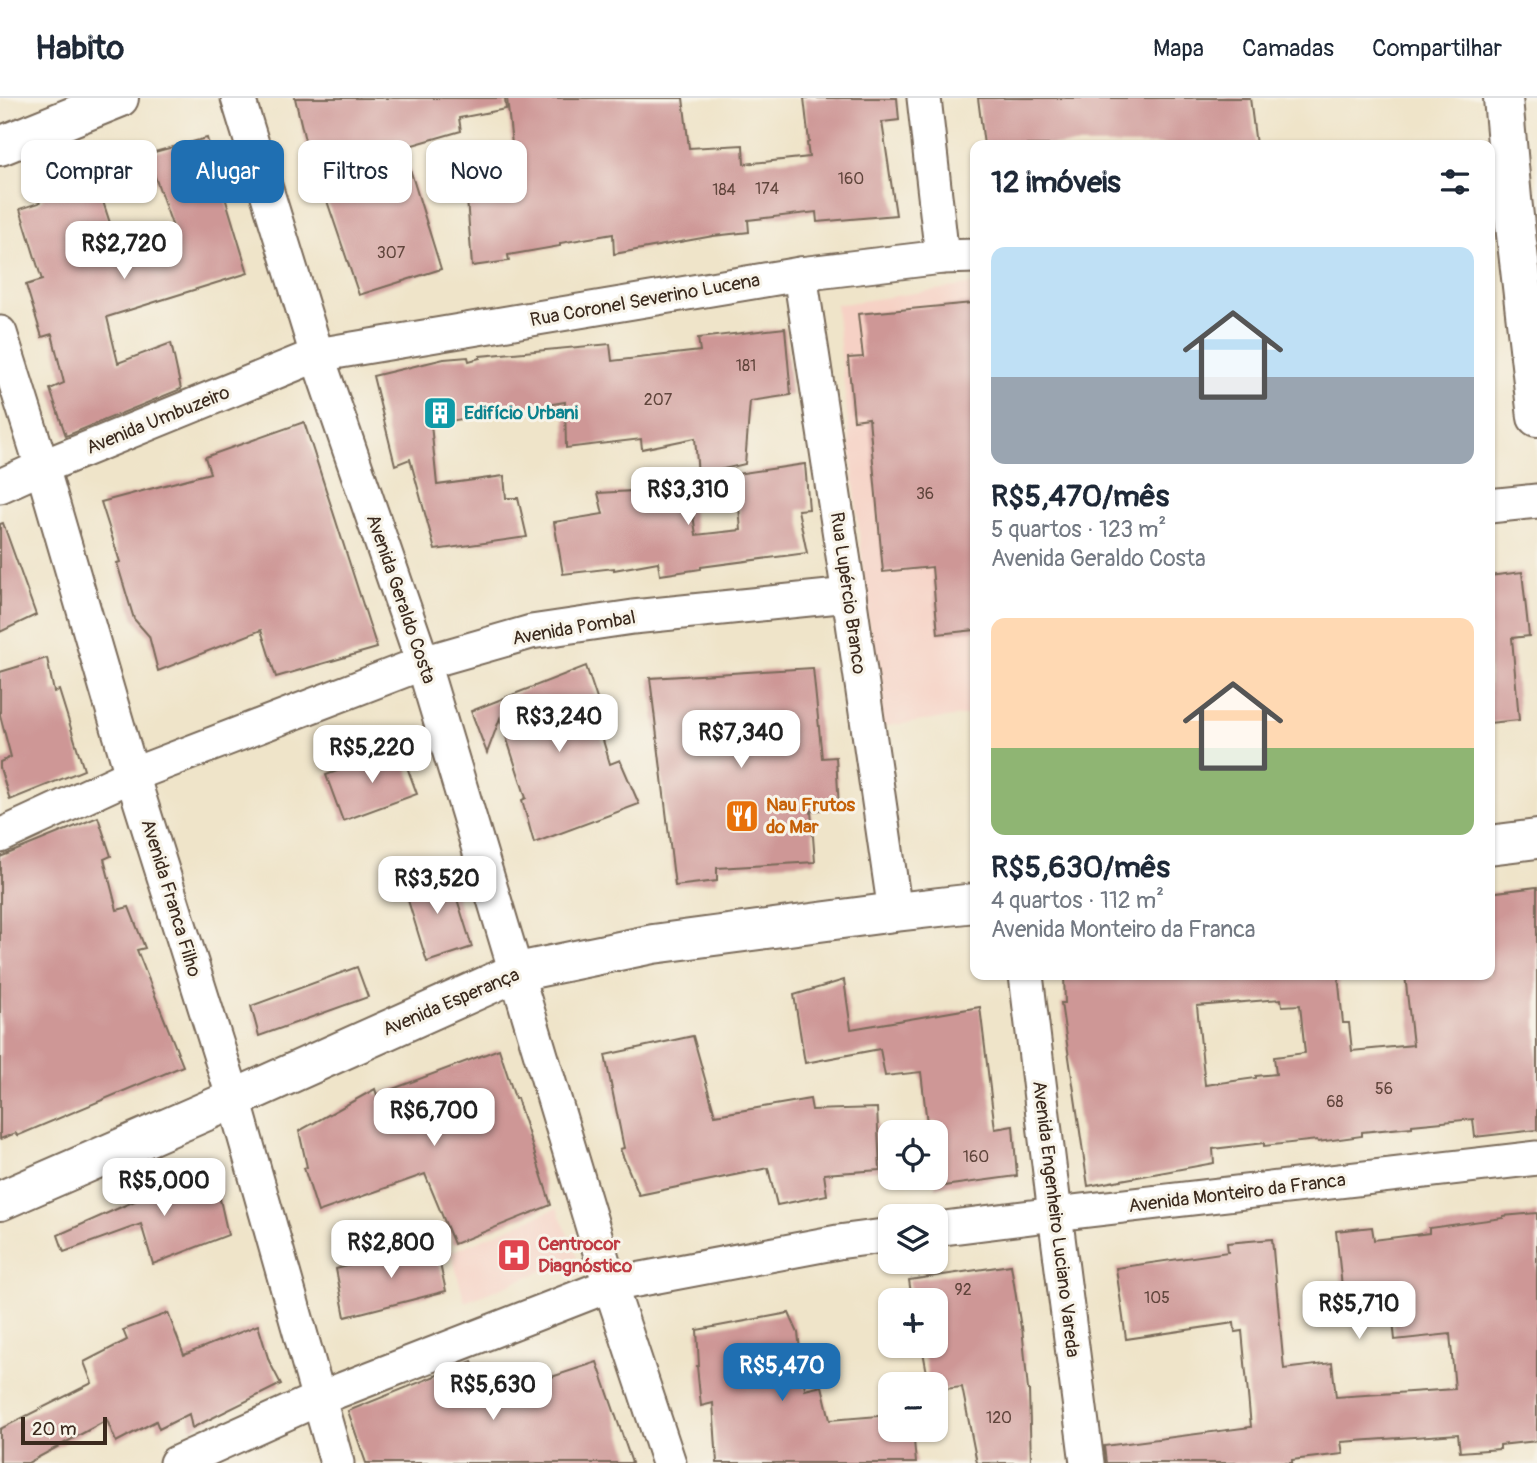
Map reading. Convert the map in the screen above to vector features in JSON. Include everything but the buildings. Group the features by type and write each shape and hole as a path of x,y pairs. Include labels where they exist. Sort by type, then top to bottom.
{"main road":[{"path":"0,146 118,98"},
{"path":"1503,98 1501,200 1537,417"},
{"path":"1495,844 1537,839"},
{"name":"Avenida Esperança","path":"0,1201 517,972 653,944 970,904"}],"street":[{"name":"Avenida Geraldo Costa","path":"238,98 317,355 423,663 610,1285 669,1463"},
{"path":"924,98 942,257"},
{"name":"Rua Coronel Severino Lucena","path":"317,355 800,274 970,256"},
{"name":"Rua Lupércio Branco","path":"800,274 895,912"},
{"name":"Avenida Franca Filho","path":"0,333 132,775 234,1099 337,1463"},
{"name":"Avenida Umbuzeiro","path":"0,486 317,355"},
{"path":"1495,505 1537,501"},
{"name":"Avenida Pombal","path":"0,836 132,775 423,663 531,632 633,617 849,595"},
{"name":"Avenida Engenheiro Luciano Vareda","path":"1028,980 1087,1463"},
{"name":"Avenida Monteiro da Franca","path":"948,1227 1537,1158"},
{"path":"176,1463 320,1398 610,1285 878,1237"}],"shaded area":[{"path":"970,285 970,715 879,727 836,305"},
{"name":"Centrocor Diagnóstico","path":"557,1208 577,1257 465,1302 451,1252"}],"place":[{"name":"Edifício Urbani","path":"440,413"},
{"name":"Nau Frutos do Mar","path":"742,816"},
{"name":"Centrocor Diagnóstico","path":"514,1255"}]}
